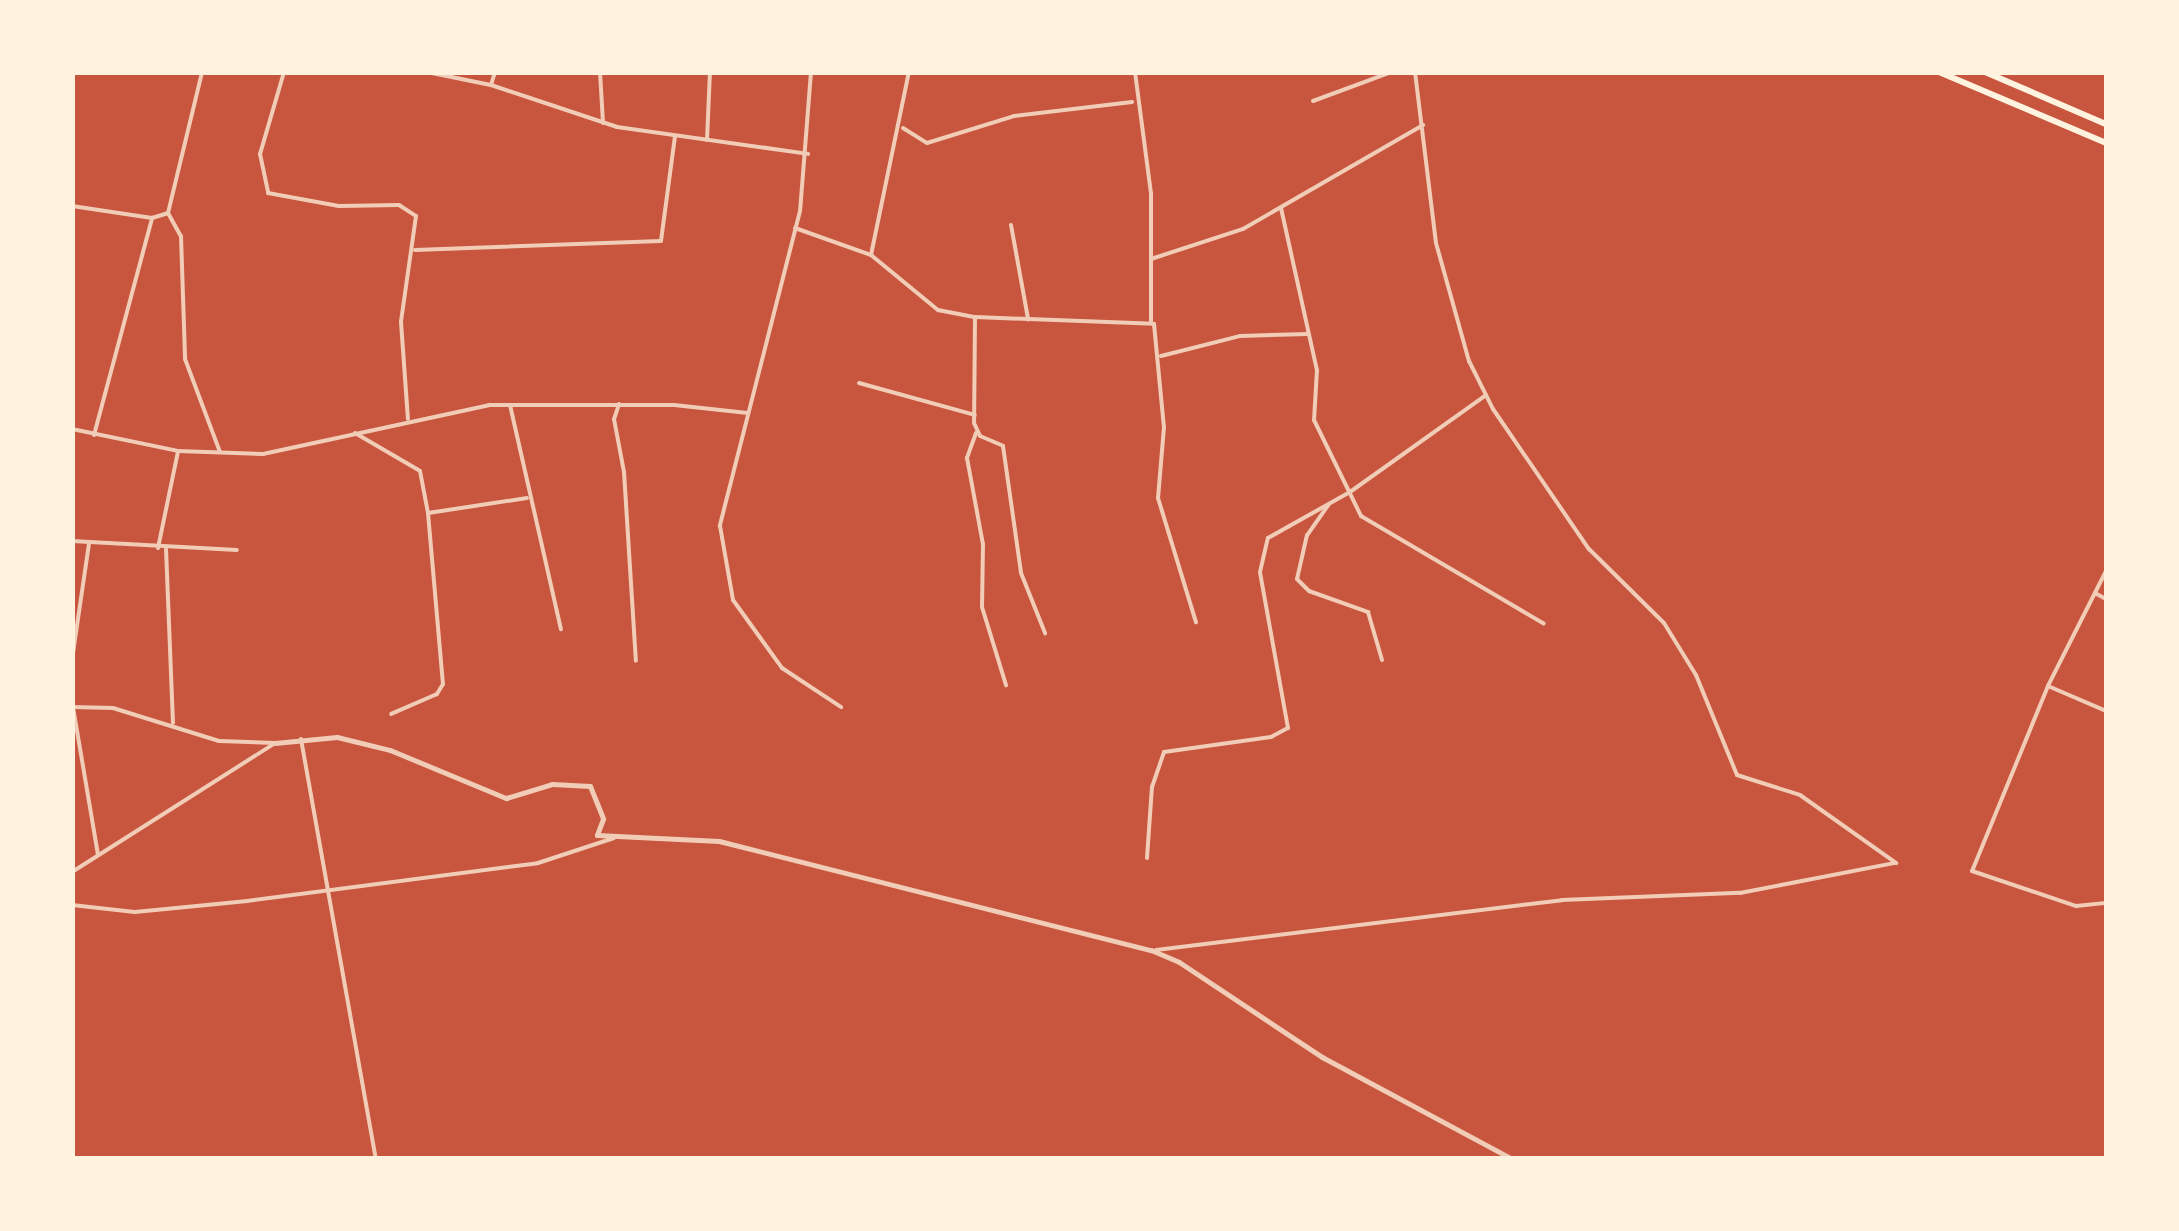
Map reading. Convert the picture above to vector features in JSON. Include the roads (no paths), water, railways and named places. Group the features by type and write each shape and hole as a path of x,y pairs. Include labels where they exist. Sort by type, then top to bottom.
{"main road":[{"path":"1939,72 2106,143"},
{"path":"1985,72 2106,124"}],"street":[{"path":"202,72 168,213 181,236 185,359 221,454"},
{"path":"284,72 260,154 268,193 339,206 410,208 415,250 401,322 408,419"},
{"path":"428,72 491,84 604,123 809,154"},
{"path":"491,84 495,72"},
{"path":"600,72 604,123"},
{"path":"707,140 710,72"},
{"path":"811,72 809,154 796,228 721,517 730,593 782,668 842,707"},
{"path":"871,254 880,190 903,128 909,72"},
{"path":"1135,72 1134,102 1150,183 1150,321 1162,356 1158,498 1196,622"},
{"path":"1312,101 1392,72"},
{"path":"1152,950 1562,900 1740,893 1896,863 1800,795 1737,775 1696,675 1664,623 1589,548 1486,396 1469,361 1436,243 1415,72"},
{"path":"903,128 927,143 1014,116 1134,102"},
{"path":"1151,259 1209,244 1282,208 1423,125"},
{"path":"415,250 661,240 676,136"},
{"path":"72,206 152,218 168,213"},
{"path":"1282,208 1319,386 1314,420 1350,492 1373,527 1544,624"},
{"path":"94,436 152,218"},
{"path":"1011,225 1028,318"},
{"path":"796,228 871,254 924,303 974,317 1150,321"},
{"path":"974,317 976,431 967,458 983,544 982,608 1006,685"},
{"path":"1162,356 1252,334 1310,335"},
{"path":"859,383 974,415"},
{"path":"1147,858 1152,787 1164,752 1288,728 1260,561 1276,530 1350,492 1486,396"},
{"path":"72,429 178,451 263,454 408,419 510,405 620,404 748,414"},
{"path":"620,404 614,418 624,472 636,661"},
{"path":"510,405 526,498 561,629"},
{"path":"976,431 1003,446 1021,573 1045,633"},
{"path":"355,433 420,471 428,513 443,684 437,694 390,714"},
{"path":"158,548 178,451"},
{"path":"428,513 526,498"},
{"path":"1332,500 1307,535 1297,580 1309,591 1368,612 1382,660"},
{"path":"72,541 237,550"},
{"path":"72,660 88,543"},
{"path":"166,549 172,723"},
{"path":"2106,572 2048,686 1972,870 2076,906 2106,903"},
{"path":"2095,593 2106,599"},
{"path":"2048,686 2106,712"},
{"path":"99,856 73,707 113,708 172,723 219,741 275,743 337,736 390,750 506,798 552,784 590,786 604,819 598,835 719,842 1152,950 1180,962 1322,1057 1510,1158"},
{"path":"301,738 376,1158"},
{"path":"72,872 275,743"},
{"path":"72,905 135,912 538,863 614,838"}]}
